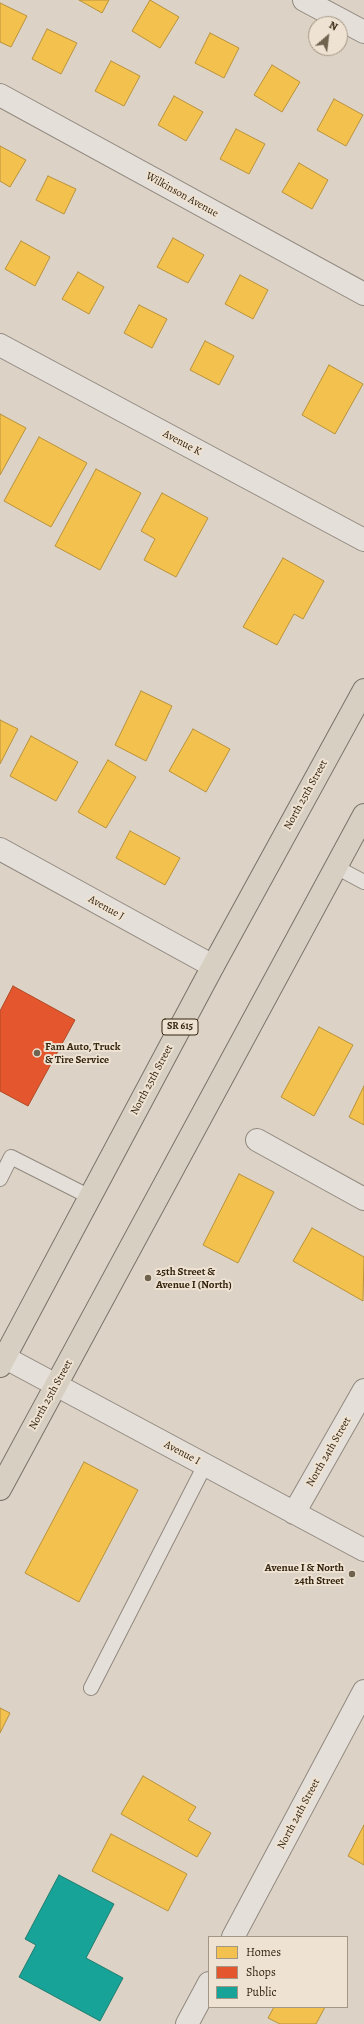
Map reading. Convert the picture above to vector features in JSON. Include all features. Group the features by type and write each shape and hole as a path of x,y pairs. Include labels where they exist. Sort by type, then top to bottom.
{"main road":[{"name":"North 25th Street","path":"1,1360 213,966 364,690"},
{"name":"North 25th Street","path":"0,1489 364,815"}],"street":[{"path":"304,0 364,32"},
{"name":"Wilkinson Avenue","path":"0,95 364,294"},
{"name":"Avenue K","path":"0,345 364,540"},
{"name":"Avenue J","path":"0,849 213,966"},
{"path":"257,1140 364,1199"},
{"name":"Avenue I","path":"1,1360 57,1385 205,1466 364,1550"},
{"name":"North 24th Street","path":"294,1513 364,1390"},
{"name":"North 24th Street","path":"234,1936 364,1691"},
{"path":"187,2024 208,1985"}],"lane":[{"path":"336,867 364,882"},
{"path":"0,1179 11,1157 90,1197"},
{"path":"91,1688 205,1466"}],"building: Homes":[{"path":"79,0 109,0 102,13"},
{"path":"150,0 179,17 160,48 132,31"},
{"path":"0,3 27,16 11,47 0,42"},
{"path":"47,29 77,43 61,74 32,59"},
{"path":"210,33 239,48 224,78 195,63"},
{"path":"111,61 140,76 124,106 95,91"},
{"path":"272,65 300,82 282,112 254,95"},
{"path":"174,96 203,112 186,141 158,125"},
{"path":"334,99 363,115 346,146 317,130"},
{"path":"236,129 265,144 249,174 220,159"},
{"path":"0,146 26,160 10,187 0,181"},
{"path":"299,163 328,180 312,209 282,192"},
{"path":"48,176 76,189 64,214 36,200"},
{"path":"173,238 204,255 188,283 157,267"},
{"path":"21,241 50,257 35,286 5,269"},
{"path":"78,272 104,287 89,314 62,299"},
{"path":"240,275 268,290 253,319 225,304"},
{"path":"139,305 167,319 152,348 124,333"},
{"path":"205,341 234,356 219,385 190,370"},
{"path":"329,365 363,384 335,434 302,415"},
{"path":"0,414 26,428 0,475"},
{"path":"39,437 87,463 51,527 4,501"},
{"path":"96,469 141,493 100,570 55,546"},
{"path":"162,493 208,518 176,577 144,560 155,539 141,531"},
{"path":"283,558 324,581 303,619 294,614 277,645 243,627"},
{"path":"141,691 172,706 146,761 115,745"},
{"path":"0,720 18,729 0,764"},
{"path":"193,729 230,749 206,792 169,771"},
{"path":"31,736 78,762 56,801 10,776"},
{"path":"108,760 136,777 106,828 78,812"},
{"path":"130,831 180,858 165,885 116,858"},
{"path":"319,1027 353,1045 314,1116 281,1097"},
{"path":"364,1086 364,1125 349,1117"},
{"path":"239,1174 274,1192 238,1263 203,1245"},
{"path":"312,1228 364,1257 363,1301 293,1261"},
{"path":"84,1462 138,1490 79,1602 25,1573"},
{"path":"0,1708 10,1713 0,1733"},
{"path":"143,1776 196,1807 188,1820 211,1833 197,1857 121,1814"},
{"path":"364,1825 364,1865 348,1856"},
{"path":"111,1834 187,1874 168,1911 92,1871"},
{"path":"273,2008 324,2008 316,2024 280,2024 268,2018"}],"building: Shops":[{"path":"13,986 75,1020 28,1106 0,1091 0,1011"}],"building: Public":[{"path":"59,1875 114,1904 86,1958 123,1978 100,2021 19,1977 36,1945 25,1939"}],"place":[{"name":"Fam Auto, Truck & Tire Service","path":"37,1053"},
{"name":"25th Street & Avenue I (North)","path":"148,1278"},
{"name":"Avenue I & North 24th Street","path":"352,1574"}]}
